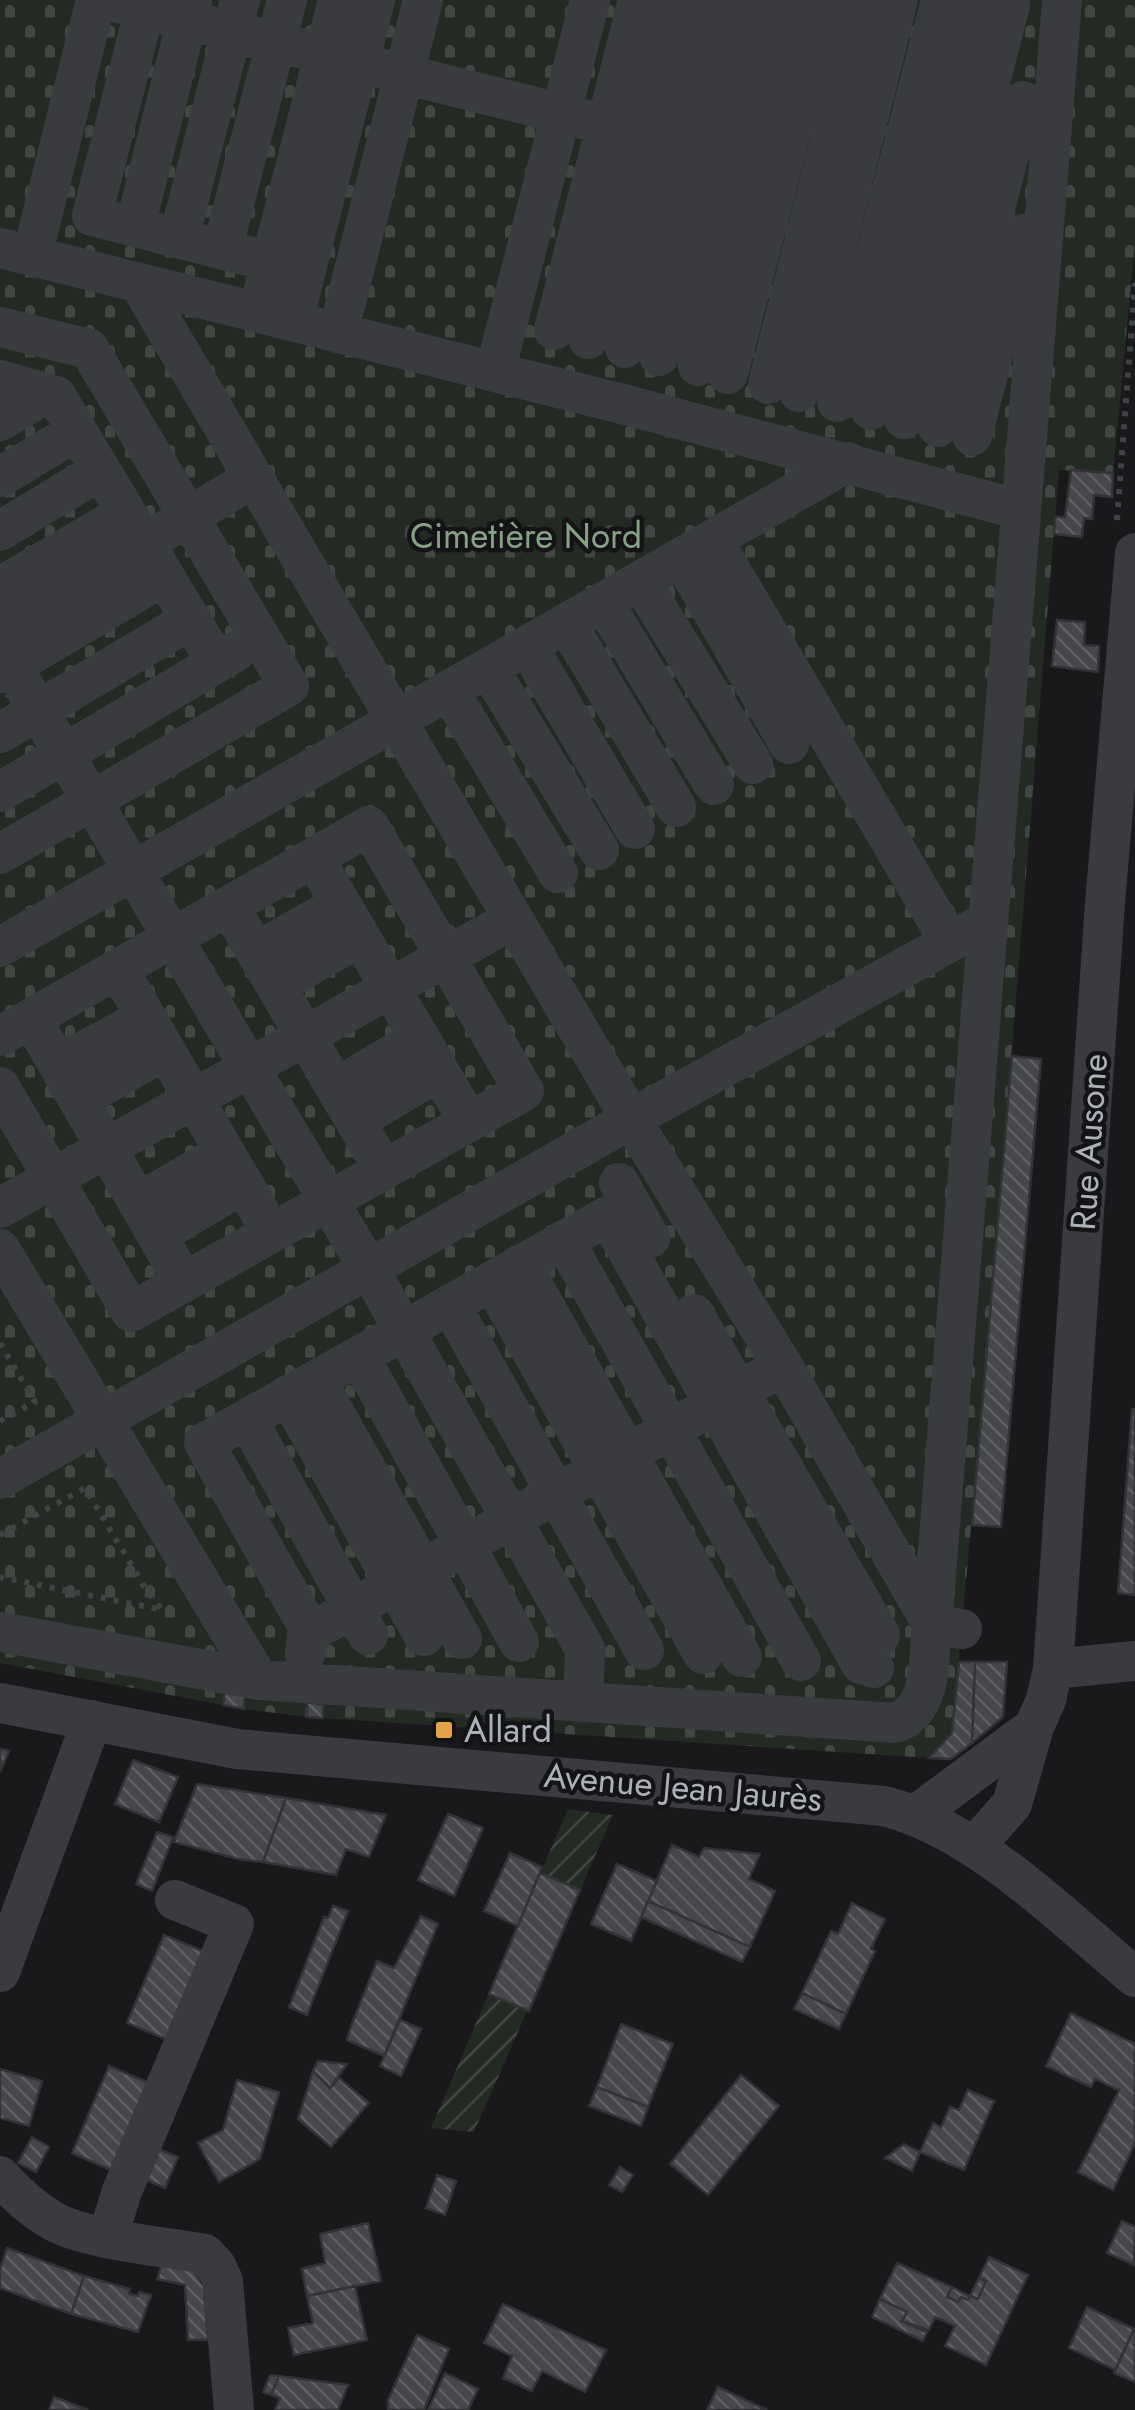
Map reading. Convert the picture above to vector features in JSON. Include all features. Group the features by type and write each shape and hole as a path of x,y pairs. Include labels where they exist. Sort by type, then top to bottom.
{"street":[{"path":"96,0 16,252 848,462 1021,510"},
{"path":"222,250 286,0"},
{"path":"275,317 342,57 338,0"},
{"path":"275,317 271,262 342,57 375,0"},
{"path":"338,333 423,0"},
{"path":"495,372 590,0"},
{"path":"638,0 708,150"},
{"path":"675,0 708,150"},
{"path":"713,370 708,150 714,0"},
{"path":"708,150 751,0"},
{"path":"791,0 708,150 606,343 708,150 825,0"},
{"path":"866,0 836,181 870,410"},
{"path":"836,181 898,0"},
{"path":"0,1632 259,1680 896,1723 916,1712 922,1702 928,1664 947,1627 988,921 1021,510 940,0"},
{"path":"870,410 972,216 1062,0"},
{"path":"870,410 972,216 994,2"},
{"path":"78,268 92,216 133,3 236,15 276,41 972,216"},
{"path":"135,227 190,10"},
{"path":"179,238 236,15"},
{"path":"870,410 972,216 1023,102"},
{"path":"92,216 271,262"},
{"path":"139,283 631,1119 947,1627"},
{"path":"0,327 88,349 289,686 0,854"},
{"path":"0,380 56,396 190,620 226,658 0,792"},
{"path":"0,421 47,393"},
{"path":"0,477 77,431"},
{"path":"0,947 848,462"},
{"path":"0,530 101,470"},
{"path":"253,478 145,544 3,654 369,1269 585,1650 582,1702"},
{"path":"0,588 145,544"},
{"path":"698,549 789,744"},
{"path":"698,549 950,942"},
{"name":"Rue Ausone","path":"975,1846 1012,1804 1053,1669 1105,903 1135,553"},
{"path":"641,582 753,764"},
{"path":"604,604 714,785"},
{"path":"0,733 190,620"},
{"path":"566,624 676,807"},
{"path":"528,647 635,830"},
{"path":"489,670 598,850"},
{"path":"450,692 558,872"},
{"path":"0,1087 131,1312 524,1091 369,826 16,1027 69,1082 184,1282"},
{"path":"314,858 469,1122"},
{"path":"229,906 384,1170"},
{"path":"266,969 351,920"},
{"path":"0,1208 513,920"},
{"path":"0,1479 631,1119 988,921"},
{"path":"118,969 272,1233"},
{"path":"69,1082 156,1034"},
{"path":"346,1105 429,1054"},
{"path":"148,1219 234,1168"},
{"path":"618,1183 727,1398"},
{"path":"311,1632 204,1443 608,1216 727,1398 879,1655 928,1664"},
{"path":"564,1240 802,1661"},
{"path":"0,1249 259,1680"},
{"path":"507,1272 613,1462 703,1654"},
{"path":"450,1304 644,1650"},
{"path":"358,1356 519,1642"},
{"path":"302,1682 307,1634 361,1621 409,1577 783,1366"},
{"path":"302,1388 443,1638"},
{"path":"247,1418 361,1621"},
{"path":"613,1462 742,1657"},
{"path":"1053,1669 1135,1662"},
{"name":"Avenue Jean Jaurès","path":"0,1703 274,1753 841,1800 917,1814 975,1846 1135,1977"},
{"path":"0,1972 92,1720"},
{"path":"917,1814 1034,1728"},
{"path":"108,2236 122,2192 234,1924 175,1900"},
{"path":"0,2176 56,2223 205,2254 223,2281 234,2410"}],"path":[{"path":"0,1343 35,1402 0,1422"},
{"path":"0,1535 84,1488 162,1610 153,1660"},
{"path":"0,1576 162,1610 202,1585"}],"green space":[{"name":"Cimetière Nord","path":"0,0 1135,0 1135,244 1113,473 1059,470 952,1733 929,1758 307,1717 244,1709 0,1663"},
{"path":"568,1809 613,1815 474,2132 431,2128"}],"building":[{"path":"1071,470 1113,473 1112,497 1094,495 1092,519 1084,518 1082,537 1054,534 1055,517 1065,517"},
{"path":"1057,620 1085,622 1084,645 1099,646 1098,672 1052,666"},
{"path":"1012,1056 1041,1059 1001,1527 972,1525"},
{"path":"1135,1409 1135,1595 1118,1593"},
{"path":"959,1662 975,1662 972,1743 951,1759 929,1758 952,1733"},
{"path":"975,1662 1007,1662 1003,1717 972,1743"},
{"path":"225,1689 244,1693 244,1709 223,1705"},
{"path":"307,1702 323,1705 323,1718 307,1717"},
{"path":"0,1749 9,1751 0,1772"},
{"path":"133,1760 178,1777 159,1822 115,1804"},
{"path":"197,1784 286,1798 263,1862 174,1842"},
{"path":"286,1798 386,1815 369,1857 346,1849 336,1875 263,1862"},
{"path":"448,1814 483,1828 454,1896 418,1880"},
{"path":"157,1832 173,1837 152,1891 136,1884"},
{"path":"672,1845 699,1857 704,1848 760,1854 749,1879 775,1891 750,1947 648,1901"},
{"path":"510,1853 542,1867 518,1926 484,1911"},
{"path":"617,1864 657,1881 631,1941 591,1924"},
{"path":"540,1873 580,1890 529,2011 489,1994"},
{"path":"648,1901 750,1947 742,1962 641,1917"},
{"path":"852,1903 885,1919 846,2014 802,1993 831,1931 838,1934"},
{"path":"333,1906 348,1911 307,2015 289,2007 324,1917 328,1918"},
{"path":"421,1916 438,1924 384,2056 347,2040 377,1961 394,1968"},
{"path":"164,1935 205,1952 168,2040 127,2023"},
{"path":"802,1993 846,2014 839,2029 794,2009"},
{"path":"1071,2013 1135,2044 1135,2143 1113,2190 1078,2172 1119,2090 1095,2079 1091,2087 1046,2066"},
{"path":"400,2020 421,2029 401,2076 380,2066"},
{"path":"621,2024 673,2044 648,2107 597,2087"},
{"path":"318,2061 347,2064 330,2088 313,2071"},
{"path":"109,2066 149,2083 113,2171 72,2153"},
{"path":"0,2069 42,2081 29,2126 0,2118"},
{"path":"313,2071 330,2088 339,2078 369,2103 331,2147 298,2119"},
{"path":"741,2075 779,2106 708,2195 670,2164"},
{"path":"237,2080 279,2092 260,2159 219,2182 198,2143 223,2130"},
{"path":"597,2087 648,2107 641,2126 589,2106"},
{"path":"968,2090 994,2101 964,2170 920,2152 933,2123 941,2127 950,2107 959,2110"},
{"path":"32,2137 49,2147 36,2172 18,2163"},
{"path":"904,2144 920,2152 912,2171 885,2158"},
{"path":"156,2148 178,2157 165,2188 144,2179"},
{"path":"620,2167 633,2175 622,2192 609,2185"},
{"path":"437,2175 456,2181 445,2215 426,2208"},
{"path":"1122,2221 1135,2227 1134,2265 1107,2253"},
{"path":"368,2223 381,2281 307,2296 302,2269 325,2263 320,2234"},
{"path":"7,2248 84,2276 71,2314 0,2288 0,2269"},
{"path":"989,2257 1028,2275 986,2365 945,2346 955,2326 935,2317 929,2330 923,2331 902,2321 907,2312 880,2299 897,2263 952,2287 947,2297 958,2302 961,2297 978,2299 986,2281 979,2278"},
{"path":"164,2259 187,2261 204,2286 208,2340 188,2340 185,2285 157,2279"},
{"path":"84,2276 130,2289 129,2294 151,2295 138,2332 71,2314"},
{"path":"979,2278 986,2281 978,2299 970,2296"},
{"path":"355,2286 367,2340 294,2355 288,2328 313,2323 307,2296"},
{"path":"952,2287 970,2296 968,2300 961,2297 958,2302 947,2297"},
{"path":"880,2299 907,2312 902,2321 928,2330 923,2341 872,2317"},
{"path":"503,2304 606,2350 585,2392 542,2371 532,2391 503,2378 512,2356 484,2343"},
{"path":"1087,2307 1134,2329 1115,2370 1069,2348"},
{"path":"1135,2333 1135,2382 1114,2373"},
{"path":"417,2335 449,2349 424,2410 388,2410 388,2400"},
{"path":"445,2373 478,2389 468,2410 428,2410"},
{"path":"270,2375 279,2376 271,2395 263,2392"},
{"path":"279,2376 348,2385 338,2410 275,2410 280,2398 271,2395"},
{"path":"718,2387 767,2410 707,2410"},
{"path":"54,2397 88,2410 49,2410"}],"place":[{"name":"Allard","path":"444,1730"}]}
